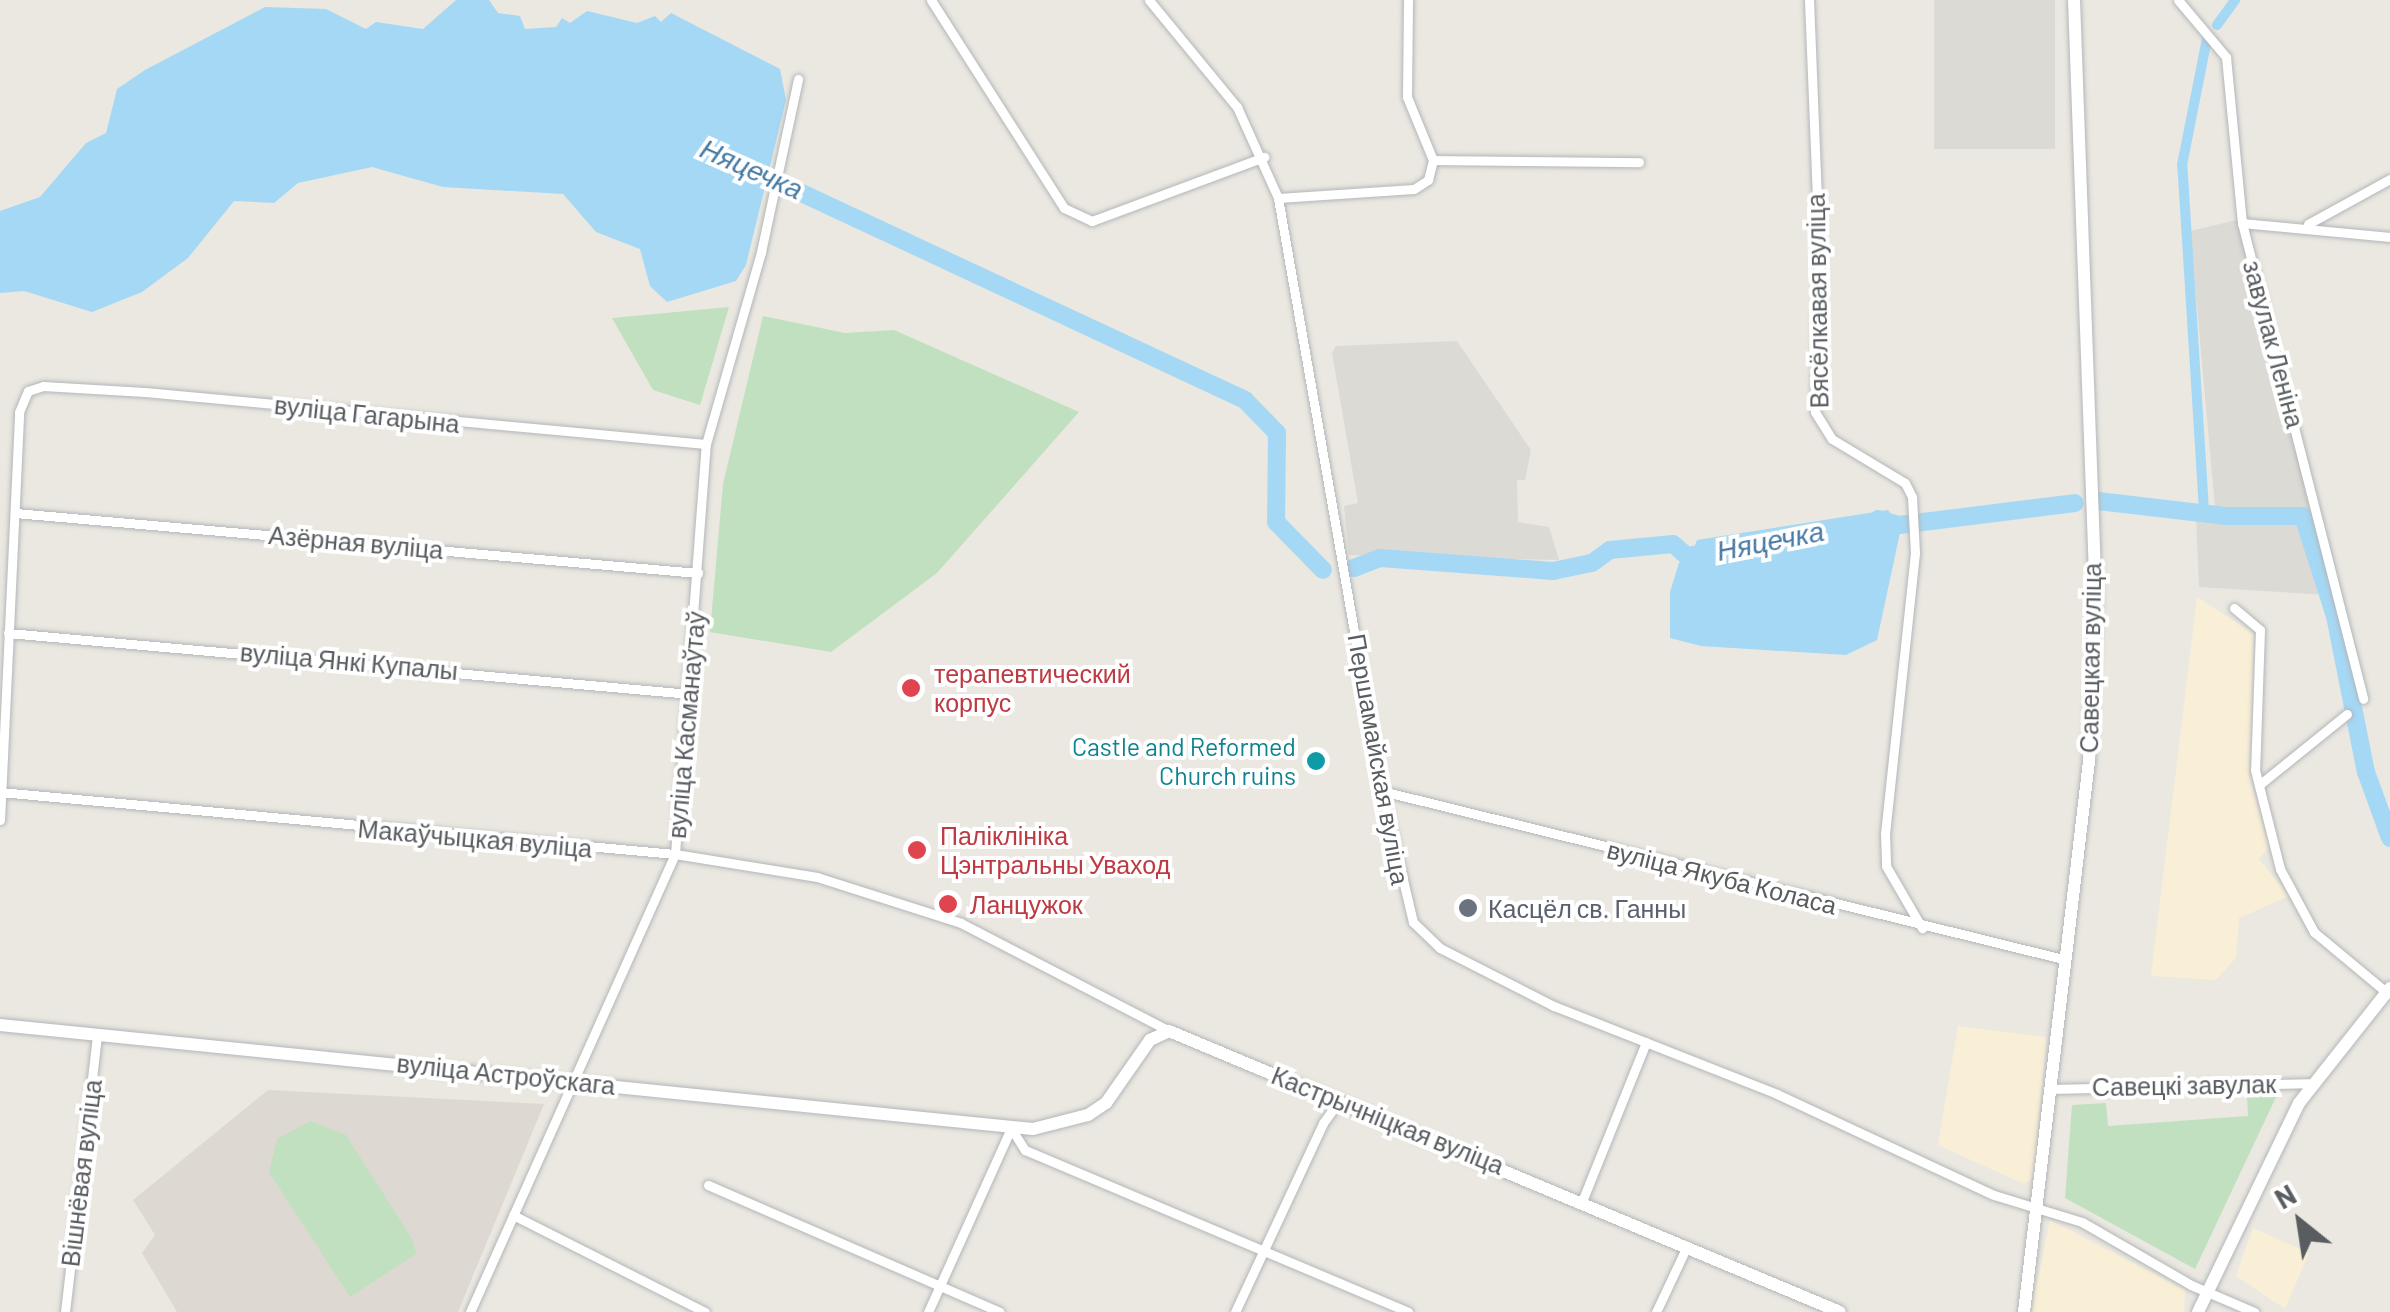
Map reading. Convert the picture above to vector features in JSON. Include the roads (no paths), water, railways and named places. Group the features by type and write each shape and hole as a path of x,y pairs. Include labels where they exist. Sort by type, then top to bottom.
{"street":[{"path":"931,0 1064,208 1092,221 1264,157"},
{"name":"Першамайская вуліца","path":"1149,0 1237,107 1264,157 1278,198 1382,791 1403,892 1426,936 1554,1006 2039,1209 2103,1232 2208,1293 2254,1312"},
{"path":"1278,198 1414,189 1428,180 1433,160 1407,98 1408,0"},
{"name":"Вясёлкавая вуліца","path":"1809,0 1820,252 1815,412 1832,439 1905,482 1912,497 1915,552 1886,866 1922,928"},
{"name":"Савецкая вуліца","path":"2024,1312 2054,1089 2063,960 2089,761 2096,603 2074,0"},
{"name":"завулак Леніна","path":"2178,0 2226,57 2242,223 2363,700"},
{"name":"вуліца Касманаўтаў","path":"470,1312 675,854 706,444 776,191 798,79"},
{"path":"1433,160 1639,162"},
{"path":"2306,226 2390,178"},
{"path":"2242,223 2390,236"},
{"name":"вуліца Гагарына","path":"14,513 19,412 28,391 43,386 706,444"},
{"path":"0,820 14,513"},
{"name":"Азёрная вуліца","path":"14,513 698,573"},
{"path":"2198,1312 2314,1083 2388,990 2314,932 2280,869 2259,785 2260,630 2234,608"},
{"name":"вуліца Янкі Купалы","path":"8,633 690,694"},
{"path":"2259,785 2347,714"},
{"name":"вуліца Якуба Коласа","path":"1382,791 2063,960"},
{"name":"Макаўчыцкая вуліца","path":"1,792 675,854 816,878 943,916"},
{"name":"Кастрычніцкая вуліца","path":"943,916 1169,1031 1583,1200 1840,1312"},
{"name":"вуліца Астроўскага","path":"0,1026 1011,1128 1088,1115 1117,1091 1150,1040 1169,1031"},
{"name":"Вішнёвая вуліца","path":"66,1312 97,1035"},
{"path":"1583,1200 1646,1042"},
{"name":"Савецкі завулак","path":"2054,1089 2314,1083"},
{"path":"1236,1312 1323,1123 1340,1100"},
{"path":"1011,1128 1025,1150 1408,1312"},
{"path":"928,1312 1011,1128"},
{"path":"708,1185 1000,1312"},
{"path":"513,1216 705,1312"},
{"path":"1656,1312 1688,1244"}],"water":[{"path":"456,0 489,0 498,13 520,16 525,29 556,27 562,18 570,23 587,11 637,23 655,16 661,22 671,13 780,69 786,100 746,265 736,281 667,302 650,286 640,249 596,232 563,194 443,187 372,167 298,183 274,203 234,201 188,258 142,292 92,312 24,291 0,293 0,211 40,197 86,143 106,133 117,89 145,70 265,7 326,9 366,29 376,22 423,29"},
{"path":"1888,510 1901,528 1877,640 1846,655 1701,646 1670,638 1670,592 1679,563 1691,555 1697,540"}],"waterway":[{"path":"2217,25 2235,0"},
{"path":"2204,510 2182,165 2207,39"},
{"name":"Няцечка","path":"748,168 1245,400 1277,433 1276,522 1323,570"},
{"name":"Няцечка","path":"2098,501 2225,516 2303,516 2335,616 2366,772 2390,838"},
{"name":"Няцечка","path":"1878,519 1899,525 2075,503"},
{"name":"Няцечка","path":"1354,568 1380,558 1553,571 1592,563 1610,550 1673,544 1687,556 1715,551"}],"place":[{"name":"терапевтический корпус","path":"911,688"},
{"name":"Castle and Reformed Church ruins","path":"1316,761"},
{"name":"Паліклініка Цэнтральны Уваход","path":"917,850"},
{"name":"Ланцужок","path":"948,904"},
{"name":"Касцёл св. Ганны","path":"1468,908"}]}
